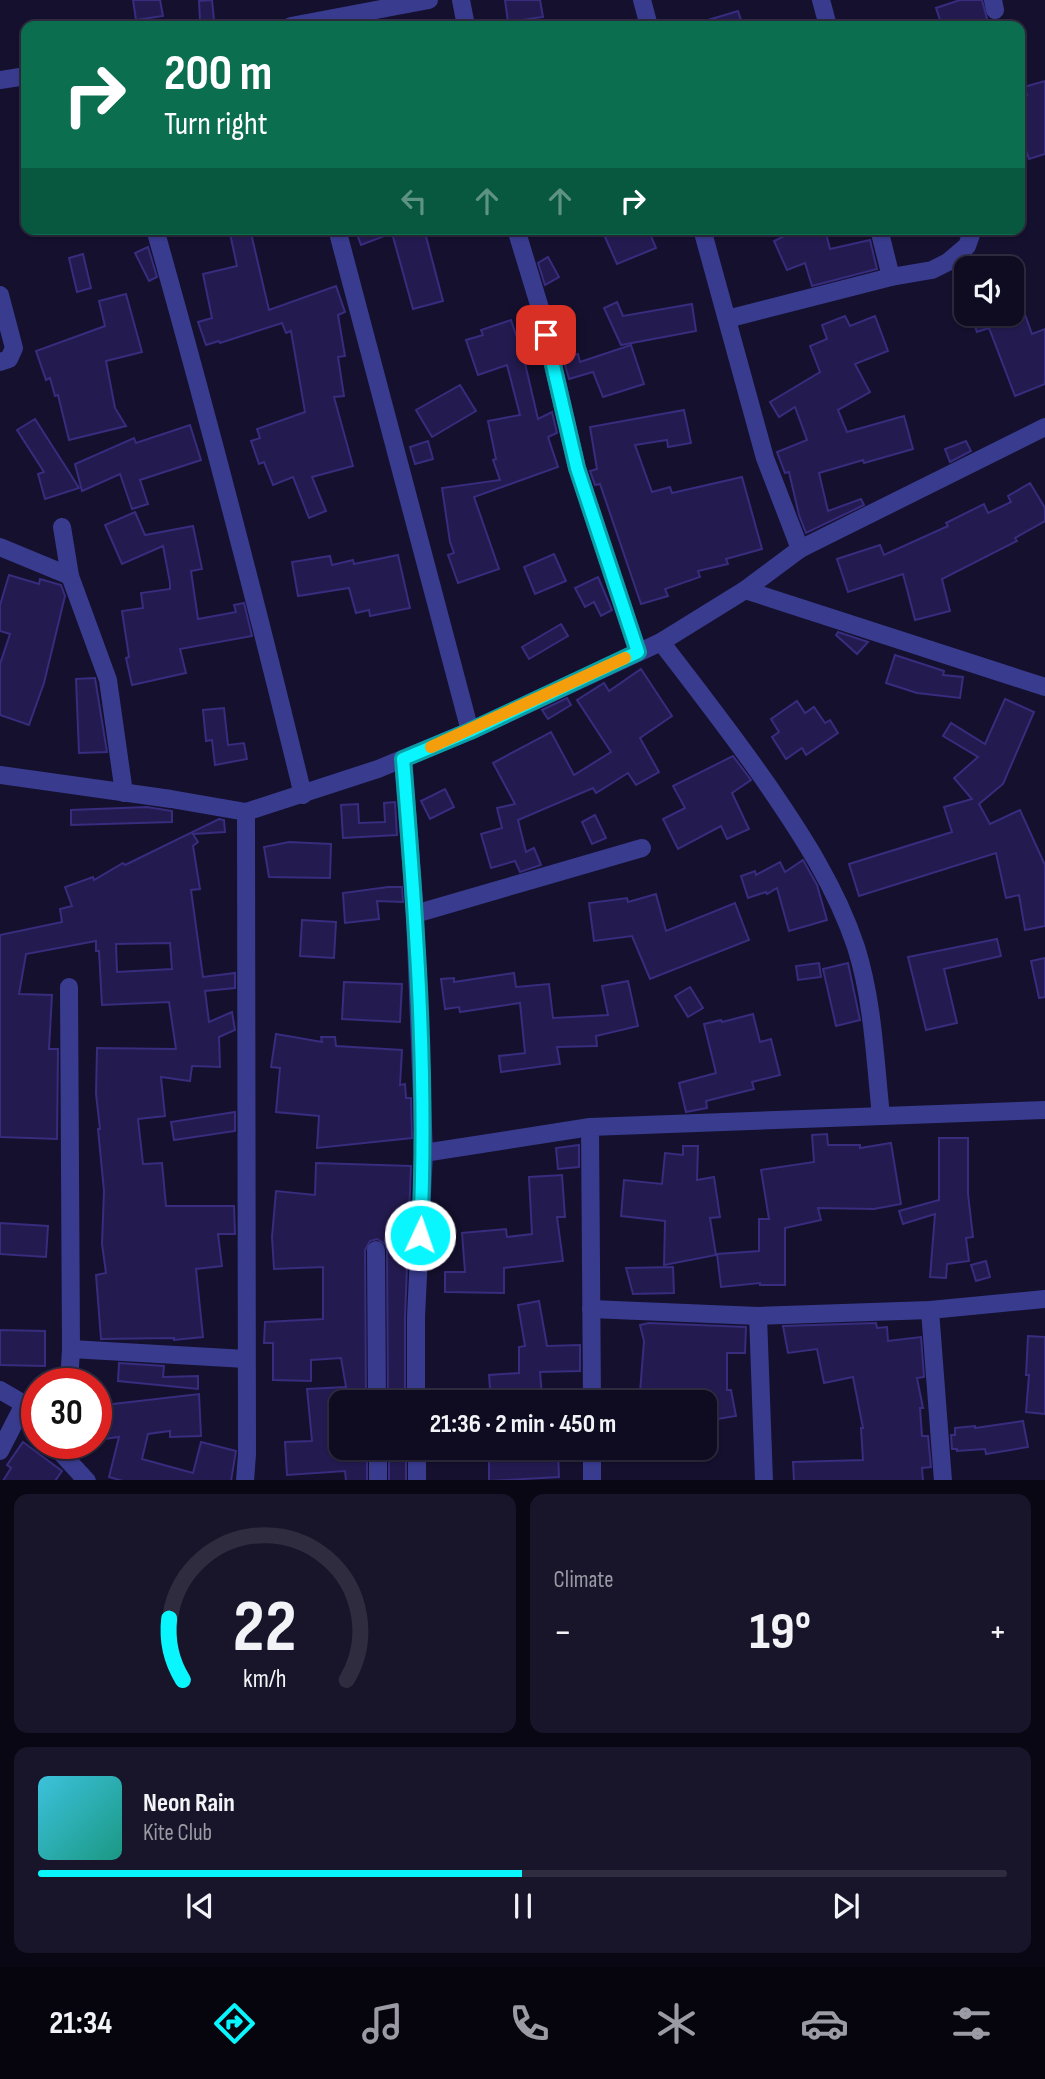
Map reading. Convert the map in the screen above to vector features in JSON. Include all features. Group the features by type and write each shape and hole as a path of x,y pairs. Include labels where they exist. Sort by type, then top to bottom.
{"street":[{"path":"318,21 429,0"},
{"path":"461,0 465,21"},
{"path":"642,0 648,21"},
{"path":"821,0 827,21"},
{"path":"0,80 21,77"},
{"path":"157,235 200,387 303,795"},
{"path":"339,235 470,731"},
{"path":"518,235 540,308 577,468 638,652"},
{"path":"704,235 765,458 800,549"},
{"path":"880,235 891,277"},
{"path":"727,318 891,277 932,270 948,262 967,246 971,235"},
{"path":"0,295 14,348 9,359 0,362"},
{"path":"0,775 246,813 303,795 403,759 470,731 662,642 745,590 800,549 1045,427"},
{"path":"62,527 70,576 108,680 124,793"},
{"path":"0,547 70,576"},
{"path":"745,590 1045,687"},
{"path":"662,642 727,727 800,831 836,895 856,947 868,994 881,1116"},
{"path":"403,759 415,914 424,1153 416,1317 416,1390"},
{"path":"245,1480 246,813"},
{"path":"415,914 642,848"},
{"path":"69,987 70,1368"},
{"path":"424,1153 590,1128 1045,1110"},
{"path":"590,1128 592,1390"},
{"path":"376,1250 377,1390"},
{"path":"591,1309 758,1316 930,1310 1045,1299"},
{"path":"930,1310 943,1480"},
{"path":"758,1316 764,1480"},
{"path":"71,1349 246,1359"},
{"path":"0,1390 21,1402"},
{"path":"0,1451 21,1410"},
{"path":"69,1459 87,1480"},
{"path":"378,1460 378,1480"},
{"path":"416,1460 417,1480"},
{"path":"592,1460 593,1480"}],"building":[{"path":"133,0 160,0 163,16 136,20"},
{"path":"212,0 214,20 200,21 199,1"},
{"path":"505,0 540,0 543,17 508,21"},
{"path":"960,0 982,0 988,21 940,21 936,8"},
{"path":"738,11 741,21 705,21"},
{"path":"1045,81 1045,154 1029,159 1025,147 1025,87"},
{"path":"230,235 251,235 269,310 336,286 345,312 338,315 345,356 338,357 344,396 334,397 353,466 312,477 326,511 309,518 293,477 273,485 264,462 259,464 251,441 260,438 257,429 305,412 291,331 286,333 282,323 206,345 198,322 212,318 203,274 237,266"},
{"path":"357,235 387,235 361,245"},
{"path":"393,235 426,235 443,301 413,309"},
{"path":"651,235 656,248 617,264 605,237"},
{"path":"786,235 826,235 830,249 870,240 877,269 812,286 805,263 787,270 774,241"},
{"path":"148,247 157,277 149,281 135,253"},
{"path":"83,254 91,288 77,292 69,258"},
{"path":"548,257 559,277 545,285 538,263"},
{"path":"126,294 142,352 106,361 115,408 126,426 69,440 58,395 55,396 50,378 46,380 36,351 105,326 99,301"},
{"path":"617,302 623,316 692,304 696,331 621,345 604,308"},
{"path":"1024,312 1032,334 1045,329 1045,384 1015,396 989,328 977,332 975,326 1024,326"},
{"path":"845,316 850,326 875,316 888,351 855,364 870,392 838,410 847,432 904,416 913,449 819,473 828,511 861,499 864,505 806,533 789,472 785,473 777,452 807,440 795,407 779,417 770,402 820,372 810,346 827,339 822,325"},
{"path":"511,320 524,359 538,419 552,412 557,433 548,437 558,467 474,497 499,569 458,583 448,555 454,553 442,488 500,480 493,460 496,459 488,421 520,415 507,365 478,375 466,340 483,335 481,330"},
{"path":"631,345 644,384 603,397 593,372 569,379 563,358 578,354 580,362"},
{"path":"460,385 476,411 432,437 416,410"},
{"path":"684,410 691,443 668,447 667,440 635,445 652,492 670,487 672,493 742,477 762,549 726,559 728,564 698,571 700,577 665,589 668,596 641,604 600,484 595,485 590,471 597,469 590,427"},
{"path":"35,419 79,488 45,499 38,474 44,472 17,430"},
{"path":"190,425 201,460 140,480 148,504 132,509 120,474 82,491 75,464 134,438 136,443"},
{"path":"428,441 433,459 415,464 410,447"},
{"path":"966,441 971,451 950,462 945,449"},
{"path":"1030,483 1045,508 1045,521 1015,538 1017,541 942,579 950,611 915,620 903,574 848,592 837,559 880,545 884,555 948,526 946,523 984,504 988,513 1011,502 1008,496"},
{"path":"135,512 145,535 193,526 202,569 191,571 198,619 236,612 234,605 244,603 252,636 180,649 186,673 132,685 126,658 129,657 122,611 143,608 141,593 170,589 163,546 122,564 105,525"},
{"path":"554,554 566,581 535,594 524,567"},
{"path":"398,555 410,608 370,616 369,610 356,613 349,588 298,596 292,562 330,556 332,565 353,560 354,564"},
{"path":"9,575 39,584 40,579 61,585 65,596 44,683 29,725 0,715 0,664 10,634 0,631 0,605"},
{"path":"598,577 612,610 601,616 594,602 585,607 575,588"},
{"path":"561,624 568,636 529,659 522,647"},
{"path":"838,632 868,642 857,654 836,635"},
{"path":"895,655 944,671 943,675 963,677 960,698 917,693 886,683"},
{"path":"641,669 672,716 640,738 659,772 636,785 628,773 596,793 593,788 518,820 526,852 534,848 541,865 520,872 515,861 491,868 481,834 502,828 497,808 515,804 493,763 551,732 574,775 611,752 577,700 604,683 609,691"},
{"path":"95,678 107,752 79,753 76,679"},
{"path":"567,698 571,705 548,719 542,710"},
{"path":"1005,699 1034,712 1003,784 979,804 990,824 1020,810 1045,865 1045,926 1025,930 1019,895 1006,898 996,853 859,896 849,864 952,832 944,807 972,799 954,778 978,757 943,736 951,723 985,744"},
{"path":"797,701 805,713 814,707 825,723 830,720 838,733 806,755 802,748 786,759 772,737 779,732 771,719"},
{"path":"224,708 228,745 244,743 247,759 215,765 212,740 206,741 203,710"},
{"path":"733,756 751,780 732,793 749,829 727,839 721,826 678,849 663,819 685,808 673,786"},
{"path":"445,789 454,807 430,819 421,801"},
{"path":"395,802 397,835 343,838 341,805 358,804 359,823 385,822 384,803"},
{"path":"147,807 172,811 172,822 71,825 71,810"},
{"path":"595,815 606,838 592,844 582,822"},
{"path":"219,819 224,820 225,832 193,834 198,842 193,846 200,889 191,890 203,977 235,973 235,988 205,991 209,1022 232,1012 235,1030 219,1037 220,1067 192,1066 190,1081 161,1077 165,1116 138,1119 143,1164 162,1163 166,1206 234,1206 235,1234 218,1234 222,1266 196,1269 203,1337 174,1340 101,1339 96,1275 106,1273 102,1244 104,1191 96,1094 97,1048 176,1049 169,1002 102,1005 96,941 26,954 19,994 52,995 49,1049 58,1049 57,1139 0,1137 0,935 62,922 60,909 72,906 65,887 93,877 94,880 123,863 125,865","holes":["170,943 172,969 117,972 116,944"]},
{"path":"289,842 331,844 330,878 269,877 264,847"},
{"path":"803,860 817,885 827,920 789,931 777,888 767,894 766,892 748,898 741,876 755,871 756,875 780,862 785,872"},
{"path":"402,887 403,902 377,901 379,919 345,923 343,893"},
{"path":"656,894 666,931 735,903 749,940 650,979 632,936 594,941 589,903 627,898 628,902"},
{"path":"302,920 336,922 334,958 300,956"},
{"path":"997,939 1001,956 944,969 957,1023 926,1030 908,957"},
{"path":"1045,958 1045,997 1039,998 1031,961"},
{"path":"819,963 821,977 798,980 796,966"},
{"path":"848,963 860,1020 836,1026 823,969"},
{"path":"514,973 516,987 549,984 553,1018 608,1015 602,986 628,981 638,1026 596,1036 597,1046 557,1047 560,1064 501,1072 499,1056 525,1053 520,1003 460,1012 459,1007 445,1009 441,979 454,978 454,982"},
{"path":"344,982 402,984 400,1022 342,1019"},
{"path":"690,987 703,1008 688,1017 675,996"},
{"path":"753,1014 760,1042 771,1039 780,1075 752,1082 754,1089 706,1101 707,1108 686,1112 679,1083 716,1073 704,1024"},
{"path":"276,1034 322,1042 321,1037 335,1037 336,1046 402,1050 400,1085 405,1084 406,1098 411,1098 412,1138 317,1148 319,1116 276,1112 280,1068 271,1067"},
{"path":"235,1112 235,1131 174,1140 171,1122"},
{"path":"827,1134 828,1145 860,1145 860,1148 891,1143 901,1204 874,1209 818,1208 821,1220 785,1228 785,1285 760,1283 721,1287 717,1254 759,1251 759,1219 769,1219 761,1170 814,1162 812,1135"},
{"path":"939,1138 968,1138 968,1194 973,1237 966,1238 969,1261 947,1264 946,1278 930,1277 935,1214 903,1224 899,1211 939,1200"},
{"path":"579,1145 579,1167 558,1169 556,1148"},
{"path":"683,1146 698,1146 697,1180 714,1177 720,1217 710,1218 716,1255 664,1265 665,1221 621,1216 624,1180 662,1184 665,1153 683,1155"},
{"path":"316,1163 411,1166 405,1390 388,1390 387,1250 385,1244 377,1239 370,1241 365,1250 366,1390 329,1390 329,1460 367,1460 367,1480 346,1480 345,1471 287,1475 285,1442 312,1441 307,1389 346,1387 341,1358 311,1360 311,1381 273,1380 273,1343 264,1343 265,1322 323,1319 323,1267 274,1269 272,1237 276,1191 315,1195"},
{"path":"562,1175 565,1217 557,1217 563,1261 504,1268 504,1293 445,1292 445,1272 465,1272 462,1233 506,1229 507,1237 532,1234 529,1177"},
{"path":"0,1223 48,1226 46,1257 0,1254"},
{"path":"986,1261 990,1277 976,1281 971,1265"},
{"path":"673,1267 674,1293 633,1294 626,1268"},
{"path":"539,1301 547,1346 580,1345 580,1371 540,1372 542,1390 490,1390 489,1375 519,1373 519,1347 525,1346 518,1305"},
{"path":"649,1323 746,1327 745,1353 727,1353 727,1390 731,1390 736,1416 717,1419 717,1390 640,1390 644,1341 640,1325"},
{"path":"876,1323 877,1328 887,1327 888,1341 921,1337 924,1377 917,1378 923,1408 920,1408 922,1436 928,1436 931,1467 922,1468 923,1480 794,1480 793,1462 863,1460 863,1428 853,1377 824,1383 817,1349 788,1353 783,1326"},
{"path":"0,1330 45,1331 45,1366 0,1365"},
{"path":"1028,1336 1045,1337 1045,1414 1026,1412"},
{"path":"119,1363 164,1366 163,1377 198,1376 198,1389 118,1381"},
{"path":"199,1394 201,1436 170,1437 170,1431 148,1434 142,1459 193,1473 201,1442 236,1451 231,1480 120,1480 109,1477 119,1437 112,1438 112,1404"},
{"path":"1023,1421 1028,1447 986,1454 985,1449 952,1449 951,1435 955,1435 955,1428"},
{"path":"21,1445 21,1459 46,1459 62,1471 56,1480 4,1480 11,1468 7,1465"},
{"path":"389,1460 406,1460 406,1480 389,1480"},
{"path":"489,1460 558,1460 559,1477 489,1480"}],"slow traffic":[{"path":"431,747 625,658"}],"route":[{"path":"420,1235 424,1153 415,914 403,759 470,731 638,652 577,468 546,335"}]}
